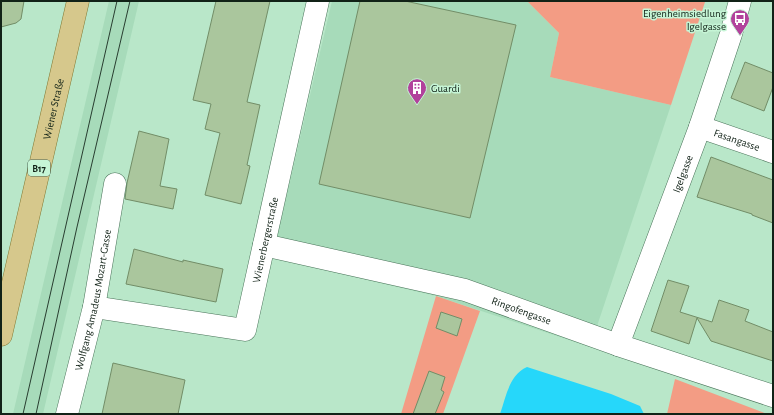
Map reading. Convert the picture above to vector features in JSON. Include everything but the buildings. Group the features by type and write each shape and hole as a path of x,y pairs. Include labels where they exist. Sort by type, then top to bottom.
{"main road":[{"name":"Wiener Straße","path":"1,335 78,1"}],"street":[{"name":"Wienerbergerstraße","path":"94,307 245,330 318,1"},
{"name":"Igelgasse","path":"618,345 700,127 731,34 740,1"},
{"name":"Fasangasse","path":"700,127 773,152"},
{"name":"Wolfgang Amadeus Mozart-Gasse","path":"67,414 94,307 116,184"},
{"name":"Ringofengasse","path":"264,245 465,290 618,345 773,396"}],"shaded area":[{"path":"109,1 139,1 43,414 13,414"},
{"path":"332,1 527,1 559,33 550,77 671,105 590,347 436,296 272,258"},
{"path":"527,1 705,2 671,105 550,77 559,33"},
{"path":"436,296 480,311 443,414 401,414"},
{"path":"675,379 767,414 667,414"}],"water":[{"path":"527,367 611,394 640,406 644,414 500,414 512,381 516,375"}],"tram line":[{"path":"23,414 117,1"},
{"path":"36,414 77,227 130,1"}],"place":[{"name":"Eigenheimsiedlung Igelgasse","path":"740,36"},
{"name":"Guardi","path":"417,105"}]}
